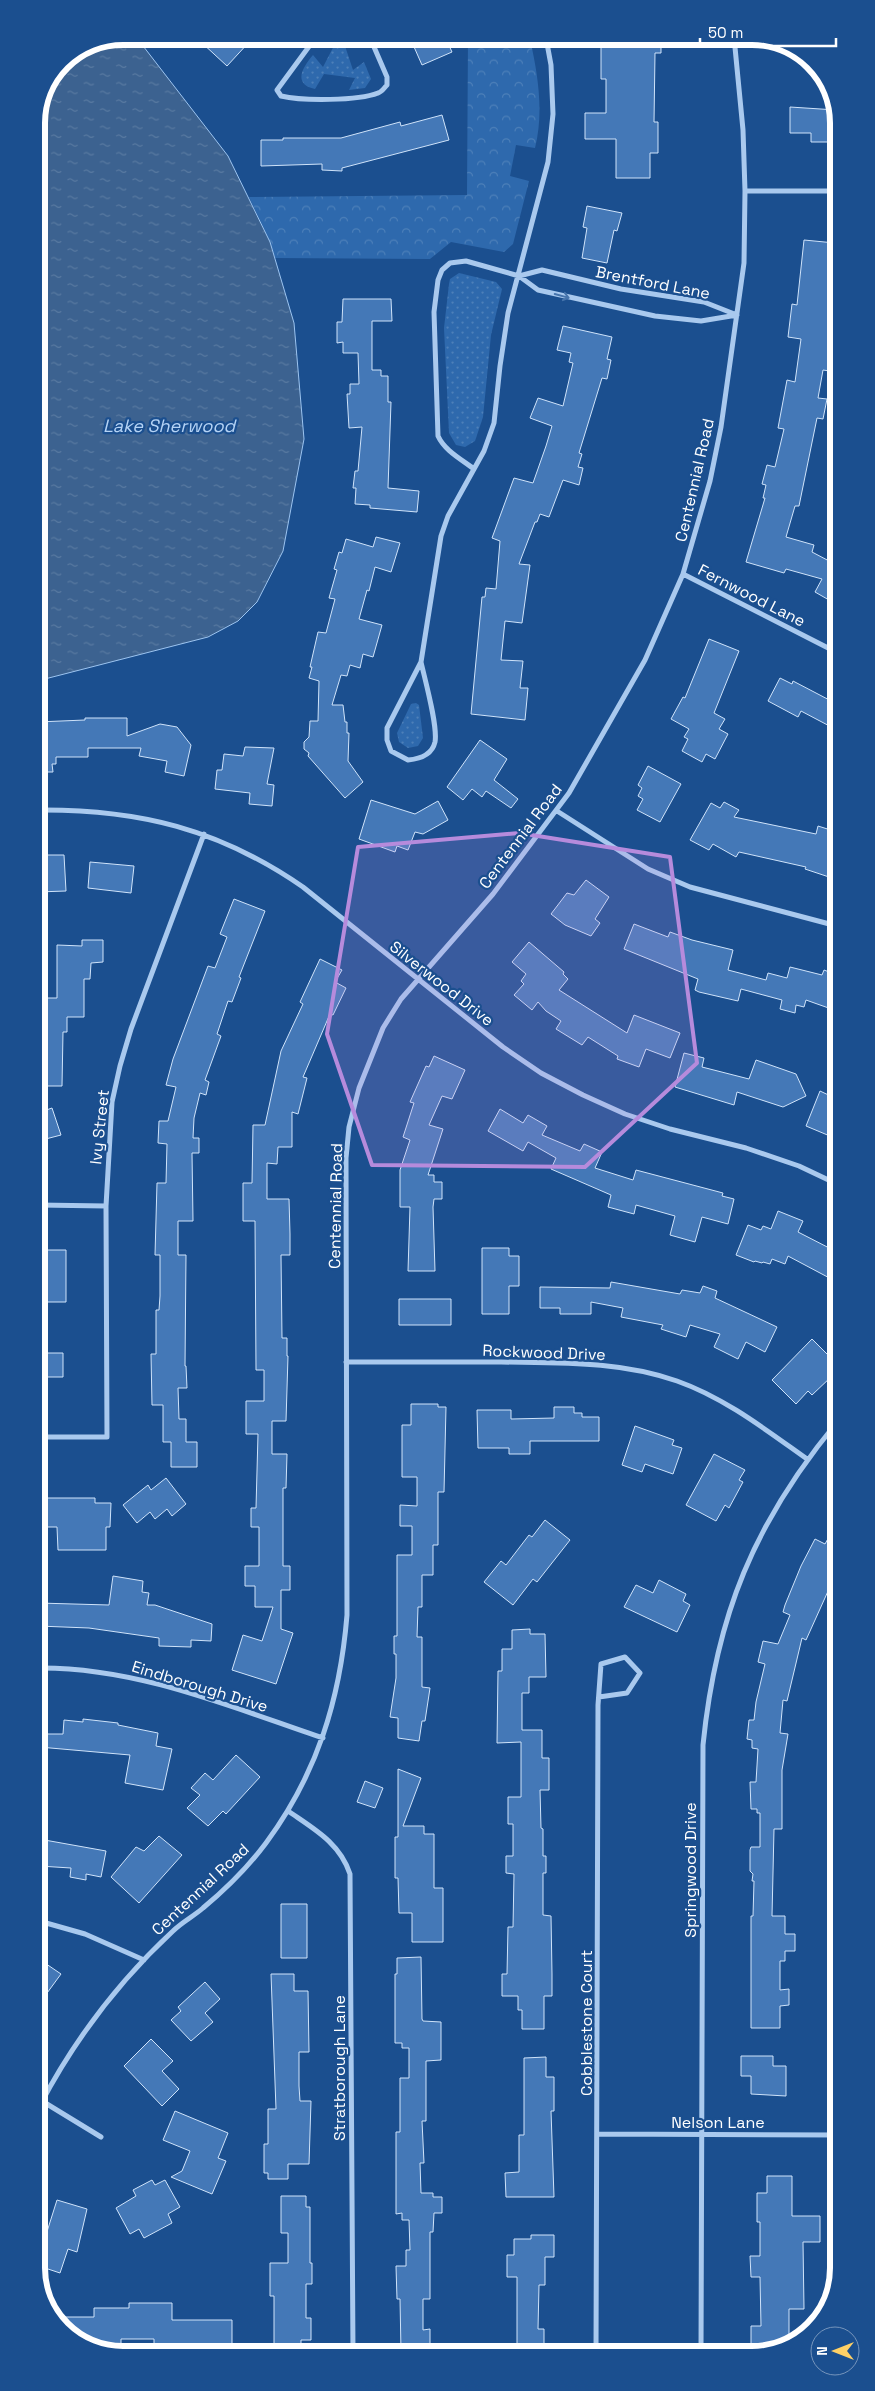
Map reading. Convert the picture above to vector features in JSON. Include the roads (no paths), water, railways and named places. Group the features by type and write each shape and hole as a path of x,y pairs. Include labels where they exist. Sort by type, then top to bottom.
{"street":[{"path":"309,45 277,90 281,96 291,98 347,98 380,92 387,85 387,77 373,45"},
{"path":"421,662 435,729 435,742 426,755 408,760 391,751 387,740 387,728 421,662 441,536 448,516 490,438 494,423 507,322 548,162 553,114 551,65 547,45"},
{"name":"Centennial Road","path":"45,2096 74,2046 104,2006 144,1960 175,1929 204,1908 239,1875 265,1844 288,1811 305,1780 323,1738 336,1694 343,1656 346,1615 346,1158 349,1127 359,1088 371,1055 401,998 493,894 556,811 582,772 645,660 682,574 710,481 721,427 744,263 745,191 742,110 735,45"},
{"path":"745,191 830,191"},
{"name":"Brentford Lane","path":"474,469 449,451 441,443 438,436 434,312 438,280 446,267 460,260 519,276 538,290 655,316 701,321 737,315"},
{"name":"Brentford Lane","path":"519,276 542,270 621,289 704,302 737,315"},
{"name":"Fernwood Lane","path":"682,574 830,649"},
{"name":"Silverwood Drive","path":"45,810 76,809 115,813 156,821 204,834 239,848 272,865 303,887 503,1047 542,1073 583,1095 625,1114 661,1126 754,1151 799,1166 830,1181"},
{"path":"556,811 648,869 690,887 830,924"},
{"name":"Ivy Street","path":"45,1437 107,1437 106,1206 112,1102 120,1066 204,834"},
{"path":"45,1205 106,1206"},
{"name":"Rockwood Drive","path":"346,1362 584,1363 624,1367 679,1382 716,1398 750,1418 807,1459"},
{"name":"Springwood Drive","path":"701,2346 703,1746 708,1695 718,1645 740,1581 771,1514 807,1459 830,1431"},
{"name":"Cobblestone Court","path":"596,2346 599,1697 600,1664 625,1656 640,1673 627,1693 599,1697"},
{"name":"Eindborough Drive","path":"45,1668 90,1670 131,1677 184,1691 323,1738"},
{"name":"Stratborough Lane","path":"288,1811 338,1848 350,1874 353,2346"},
{"path":"45,1923 85,1934 144,1960"},
{"path":"45,2103 102,2137"},
{"name":"Nelson Lane","path":"598,2134 830,2135"}],"water":[{"name":"Lake Sherwood","path":"142,45 228,156 270,242 294,323 304,439 283,551 257,602 238,621 208,637 45,679 45,118 53,89 61,76 72,64 84,56 98,49 108,47"}]}
